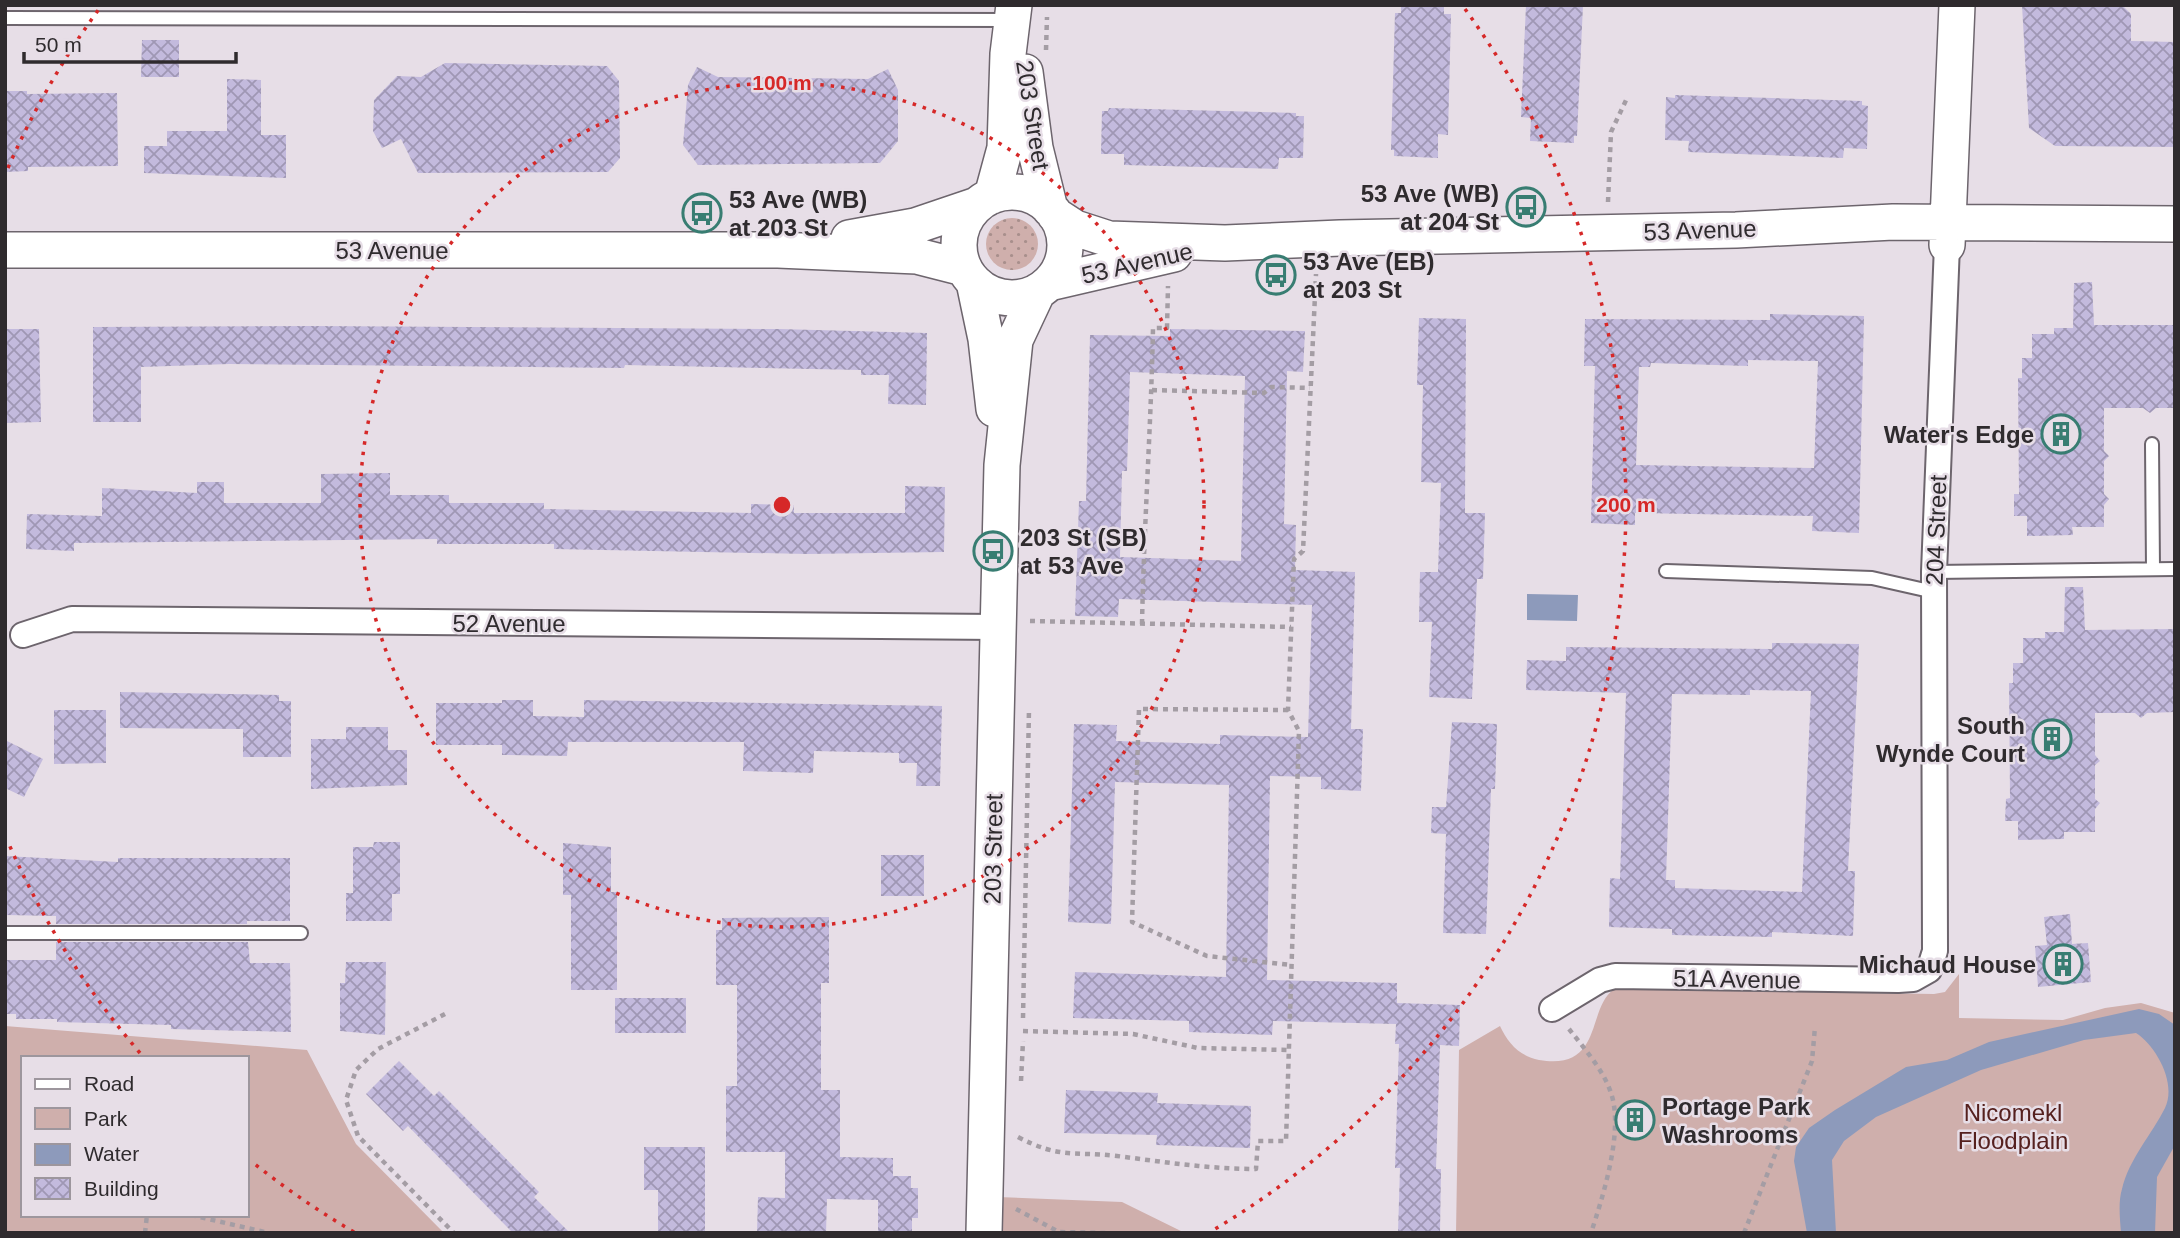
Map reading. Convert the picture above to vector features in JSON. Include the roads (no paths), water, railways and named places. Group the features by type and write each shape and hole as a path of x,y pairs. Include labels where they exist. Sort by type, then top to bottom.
{"street":[{"name":"204 Street","path":"1929,970 1935,951 1934,582 1957,5"},
{"name":"203 Street","path":"985,200 1005,148 1008,54 1014,13"},
{"name":"203 Street","path":"1014,13 1023,51 1027,100 1052,212"},
{"path":"1009,192 1027,194 1052,212 1063,230 1065,248 1061,265 1043,287 1021,297 1004,298 988,292 969,275 959,251 960,234 966,218 985,200 1009,192"},
{"name":"53 Avenue","path":"778,250 915,226 985,200"},
{"name":"53 Avenue","path":"1052,212 1075,228 1109,239 1226,243 1340,237 1736,230 1893,222 1948,234 2175,244"},
{"name":"53 Avenue","path":"1736,230 1899,245 1948,234 2175,224"},
{"name":"53 Avenue","path":"1043,287 1226,243"},
{"name":"53 Avenue","path":"5,250 778,250 917,256 969,275"},
{"name":"203 Street","path":"969,275 986,339 1002,465 1010,624 984,1218"},
{"name":"203 Street","path":"1002,465 1015,340 1043,287"},
{"name":"52 Avenue","path":"23,635 72,619 1010,624"},
{"name":"51A Avenue","path":"1552,1009 1600,980 1615,976 1898,980 1913,979 1929,970"}],"lane":[{"path":"5,18 1014,13"},
{"path":"2152,444 2153,569"},
{"path":"1666,570 1934,582 2175,569"},
{"path":"5,933 301,933"}],"water":[{"path":"1527,594 1578,595 1577,621 1527,620"},
{"path":"2139,1009 2159,1014 2175,1025 2175,1145 2157,1177 2155,1233 2121,1233 2120,1199 2125,1178 2168,1098 2162,1066 2151,1047 2136,1033 2084,1040 1981,1070 1876,1117 1844,1141 1832,1160 1836,1233 1807,1233 1794,1161 1796,1147 1809,1128 1835,1110 1906,1067 1947,1060 1989,1042"}],"place":[{"name":"53 Ave (WB) at 204 St","path":"1526,207"},
{"name":"53 Ave (WB) at 203 St","path":"702,213"},
{"name":"53 Ave (EB) at 203 St","path":"1276,275"},
{"name":"Water's Edge","path":"2061,434"},
{"name":"203 St (SB) at 53 Ave","path":"993,551"},
{"name":"South Wynde Court","path":"2052,739"},
{"name":"Michaud House","path":"2063,964"},
{"name":"Portage Park Washrooms","path":"1635,1120"}],"park label":[{"name":"Nicomekl Floodplain","path":"2013,1126"}]}
